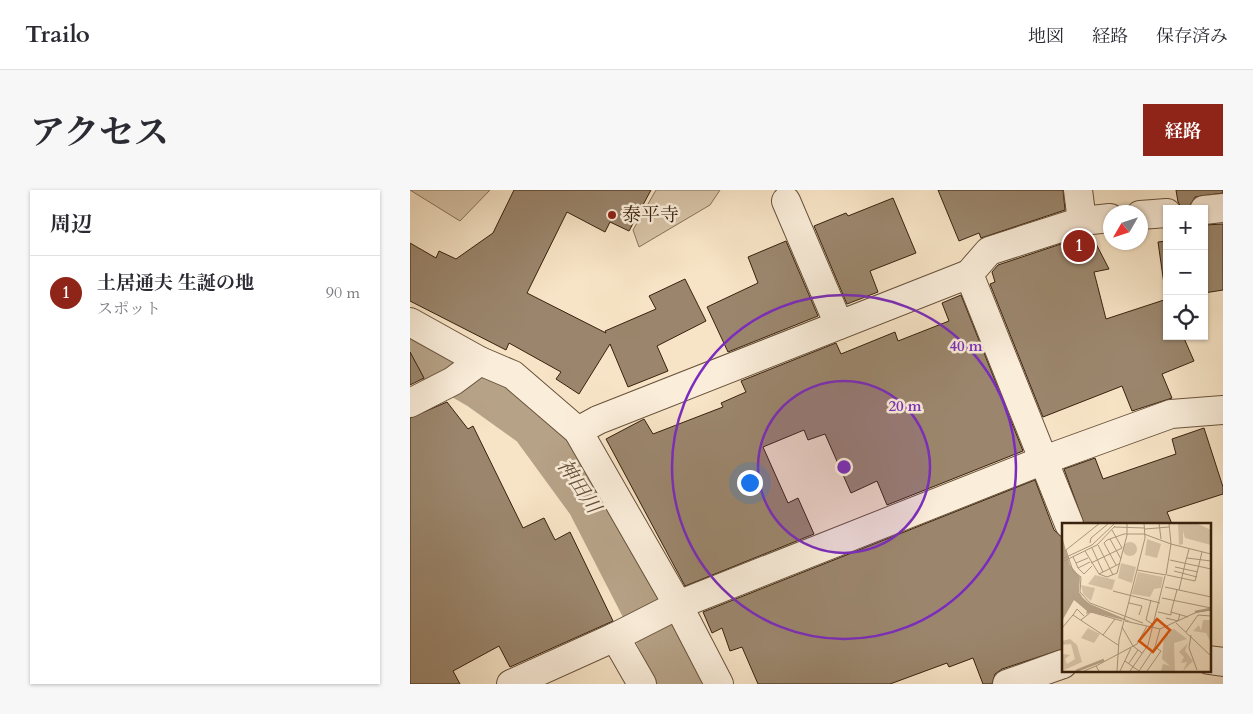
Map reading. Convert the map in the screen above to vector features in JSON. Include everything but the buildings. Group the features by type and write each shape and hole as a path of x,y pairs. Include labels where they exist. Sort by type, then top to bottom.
{"street":[{"path":"1078,190 1082,221"},
{"path":"786,201 839,325"},
{"path":"1208,210 1223,208"},
{"path":"1148,215 1163,213"},
{"path":"578,431 598,420 968,274 989,252 1082,221 1103,219"},
{"path":"968,274 1069,523"},
{"path":"410,322 469,369 513,375 578,431 673,608 720,684"},
{"path":"410,403 469,369"},
{"path":"511,684 624,633 673,608 1044,460 1171,414 1223,410"},
{"path":"624,633 642,684"},
{"path":"1210,660 1223,662"},
{"path":"1007,684 1062,664"}],"shaded area":[{"path":"410,190 490,190 460,221"},
{"path":"656,190 720,190 710,205 639,247 633,230"}],"waterway":[{"name":"神田川","path":"410,343 482,385 535,423 592,501 686,684"}],"place":[{"name":"泰平寺","path":"612,215"},
{"name":"土居通夫 生誕の地","path":"1079,246"}]}
